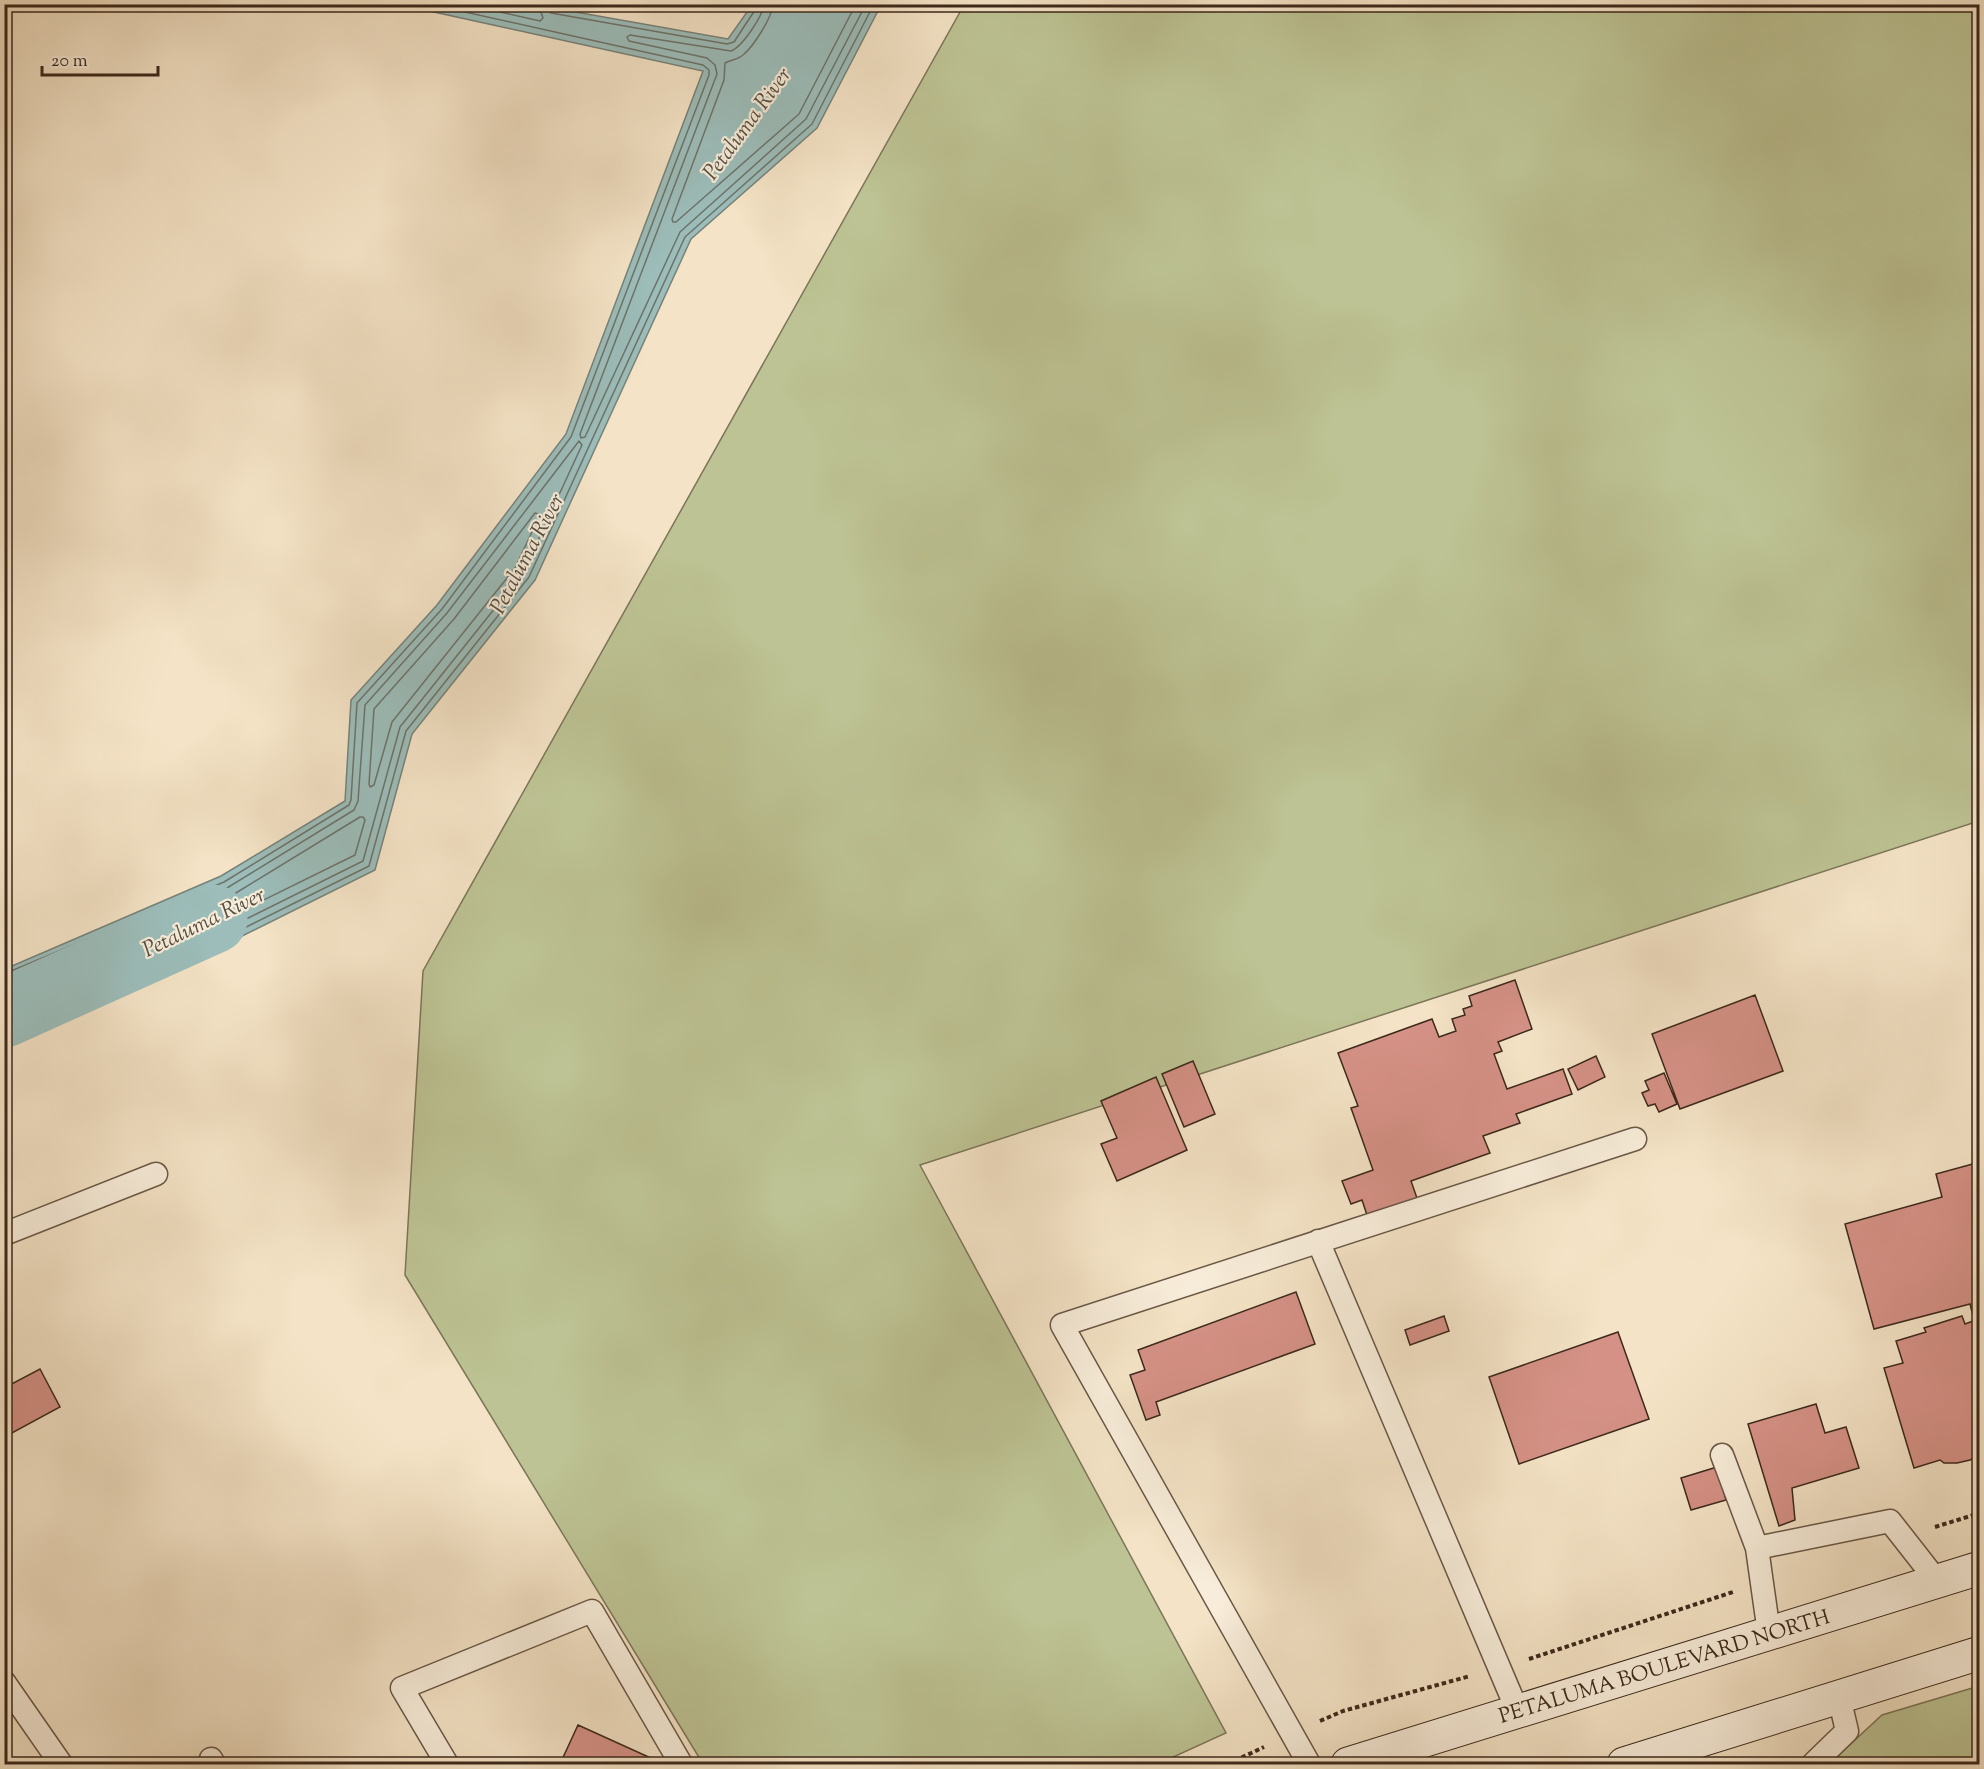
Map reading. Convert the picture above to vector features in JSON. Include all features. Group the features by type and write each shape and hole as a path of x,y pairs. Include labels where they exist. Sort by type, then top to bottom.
{"main road":[{"name":"PETALUMA BOULEVARD NORTH","path":"1348,1764 1980,1568"},
{"path":"1623,1764 1980,1653"}],"lane":[{"path":"1309,1764 1062,1325 1635,1139"},
{"path":"4,1234 156,1173"},
{"path":"1318,1241 1518,1712"},
{"path":"1722,1455 1757,1548 1768,1633"},
{"path":"1757,1548 1890,1521 1937,1581"},
{"path":"447,1764 402,1688 592,1611 681,1764"},
{"path":"4,1682 62,1764"},
{"path":"1813,1764 1847,1731 1839,1697"}],"path":[{"path":"1903,1538 1980,1513"},
{"path":"1228,1764 1343,1711 1499,1668 1762,1583"}],"green space":[{"path":"964,5 1979,5 1979,821 920,1165 1226,1733 1158,1764 703,1764 405,1275 423,971"},
{"path":"1979,1686 1979,1764 1829,1764 1882,1715"}],"water":[{"path":"422,5 536,5 728,39 752,5 881,5 817,128 691,239 535,580 412,734 375,870 228,943 70,966 5,1011 5,969 221,876 345,801 351,700 437,605 566,434 703,71 425,10"}],"building":[{"path":"1515,980 1532,1029 1498,1042 1502,1051 1494,1054 1507,1089 1563,1069 1572,1094 1516,1114 1520,1123 1483,1136 1490,1153 1411,1181 1418,1201 1368,1218 1362,1200 1351,1204 1342,1181 1373,1170 1351,1108 1358,1106 1338,1053 1432,1019 1439,1037 1456,1031 1452,1019 1465,1015 1463,1009 1472,1006 1469,996"},
{"path":"1755,995 1783,1071 1680,1109 1652,1034"},
{"path":"1596,1056 1605,1077 1578,1090 1568,1069"},
{"path":"1193,1061 1215,1114 1184,1127 1162,1074"},
{"path":"1664,1073 1677,1104 1659,1112 1655,1104 1648,1106 1642,1093 1649,1090 1645,1081"},
{"path":"1156,1077 1187,1150 1117,1181 1101,1144 1117,1138 1101,1101"},
{"path":"1980,1162 1980,1314 1973,1316 1970,1304 1874,1329 1845,1224 1942,1197 1936,1174"},
{"path":"1296,1292 1315,1344 1156,1402 1160,1415 1146,1420 1130,1375 1145,1370 1138,1350"},
{"path":"1444,1316 1449,1331 1410,1345 1405,1330"},
{"path":"1962,1316 1965,1324 1976,1320 1980,1330 1980,1455 1957,1463 1944,1463 1940,1460 1914,1468 1884,1368 1903,1363 1896,1341 1926,1332 1924,1328"},
{"path":"1618,1332 1649,1419 1519,1464 1489,1377"},
{"path":"40,1369 60,1407 10,1434 4,1423 4,1388"},
{"path":"1816,1404 1825,1433 1846,1427 1859,1468 1792,1488 1795,1520 1779,1526 1748,1424"},
{"path":"1717,1467 1726,1500 1691,1510 1681,1478"},
{"path":"578,1725 664,1764 560,1764"}],"waterway":[{"name":"Petaluma River","path":"4,1013 213,919"}]}
